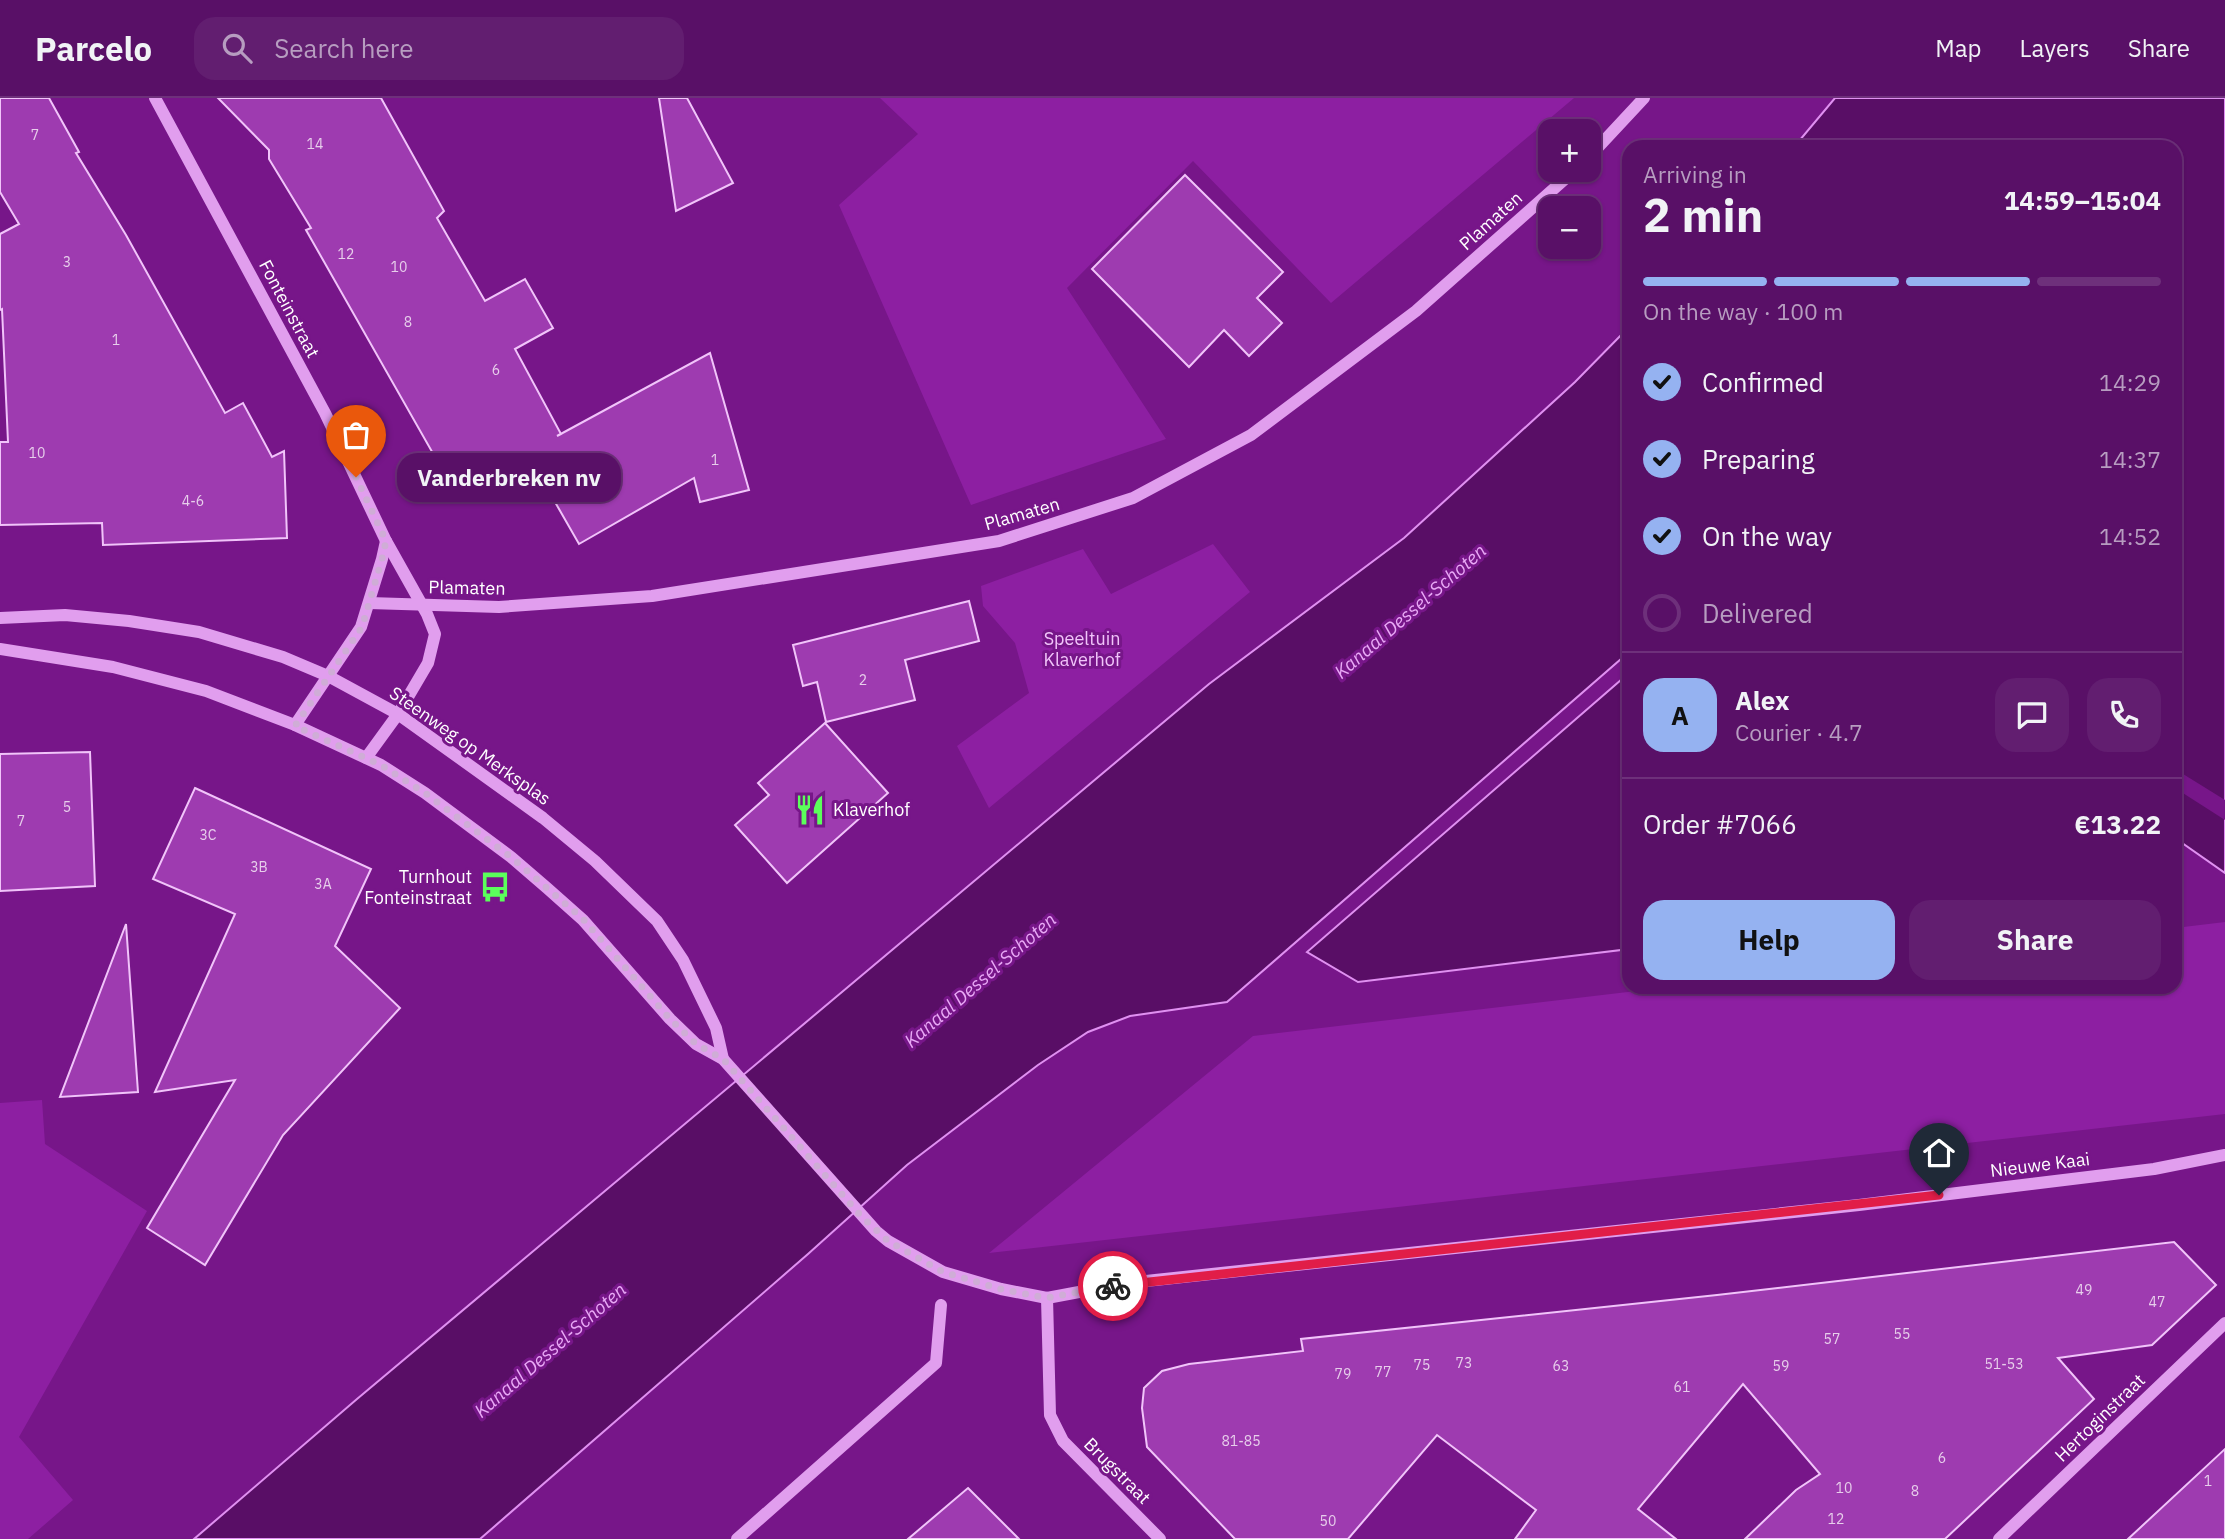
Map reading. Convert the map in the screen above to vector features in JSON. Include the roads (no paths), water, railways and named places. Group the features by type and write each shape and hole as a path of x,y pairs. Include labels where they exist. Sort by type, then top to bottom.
{"street":[{"name":"Fonteinstraat","path":"155,98 325,413 386,541 422,604 435,634 428,663 398,714 366,758"},
{"path":"1601,144 1644,98"},
{"name":"Plamaten","path":"369,603 499,607 652,596 999,541 1133,498 1251,435 1416,312 1562,182"},
{"path":"295,726 362,627 386,541"},
{"name":"Steenweg op Merksplas","path":"0,618 65,615 129,621 199,632 283,657 328,676 398,714 543,818 595,861 657,921 683,960 716,1028 723,1059"},
{"name":"Steenweg op Merksplas","path":"0,649 113,667 206,691 366,758 425,793 511,857 583,919 670,1019 696,1044 723,1059 861,1216 888,1241 943,1272"},
{"name":"Nieuwe Kaai","path":"943,1272 1001,1289 1046,1298 1127,1283 1859,1205 2154,1169 2225,1155"},
{"name":"Brugstraat","path":"1046,1298 1050,1415 1063,1441 1160,1539"},
{"path":"737,1539 936,1363 941,1305"},
{"name":"Hertoginstraat","path":"1999,1539 2225,1323"}],"water":[{"path":"1835,98 2225,98 2225,873 2182,843 2182,140 1800,140"},
{"name":"Kanaal Dessel-Schoten","path":"1622,334 1622,658 1227,1002 1130,1016 1088,1032 1038,1065 907,1165 480,1539 194,1539 1209,684 1404,538 1575,382"},
{"path":"1622,679 1622,950 1358,982 1307,952"}],"place":[{"name":"Vanderbreken nv","path":"356,477"},
{"name":"Klaverhof","path":"810,810"},
{"name":"Turnhout Fonteinstraat","path":"495,887"}],"park label":[{"name":"Speeltuin Klaverhof","path":"1082,649"}]}
